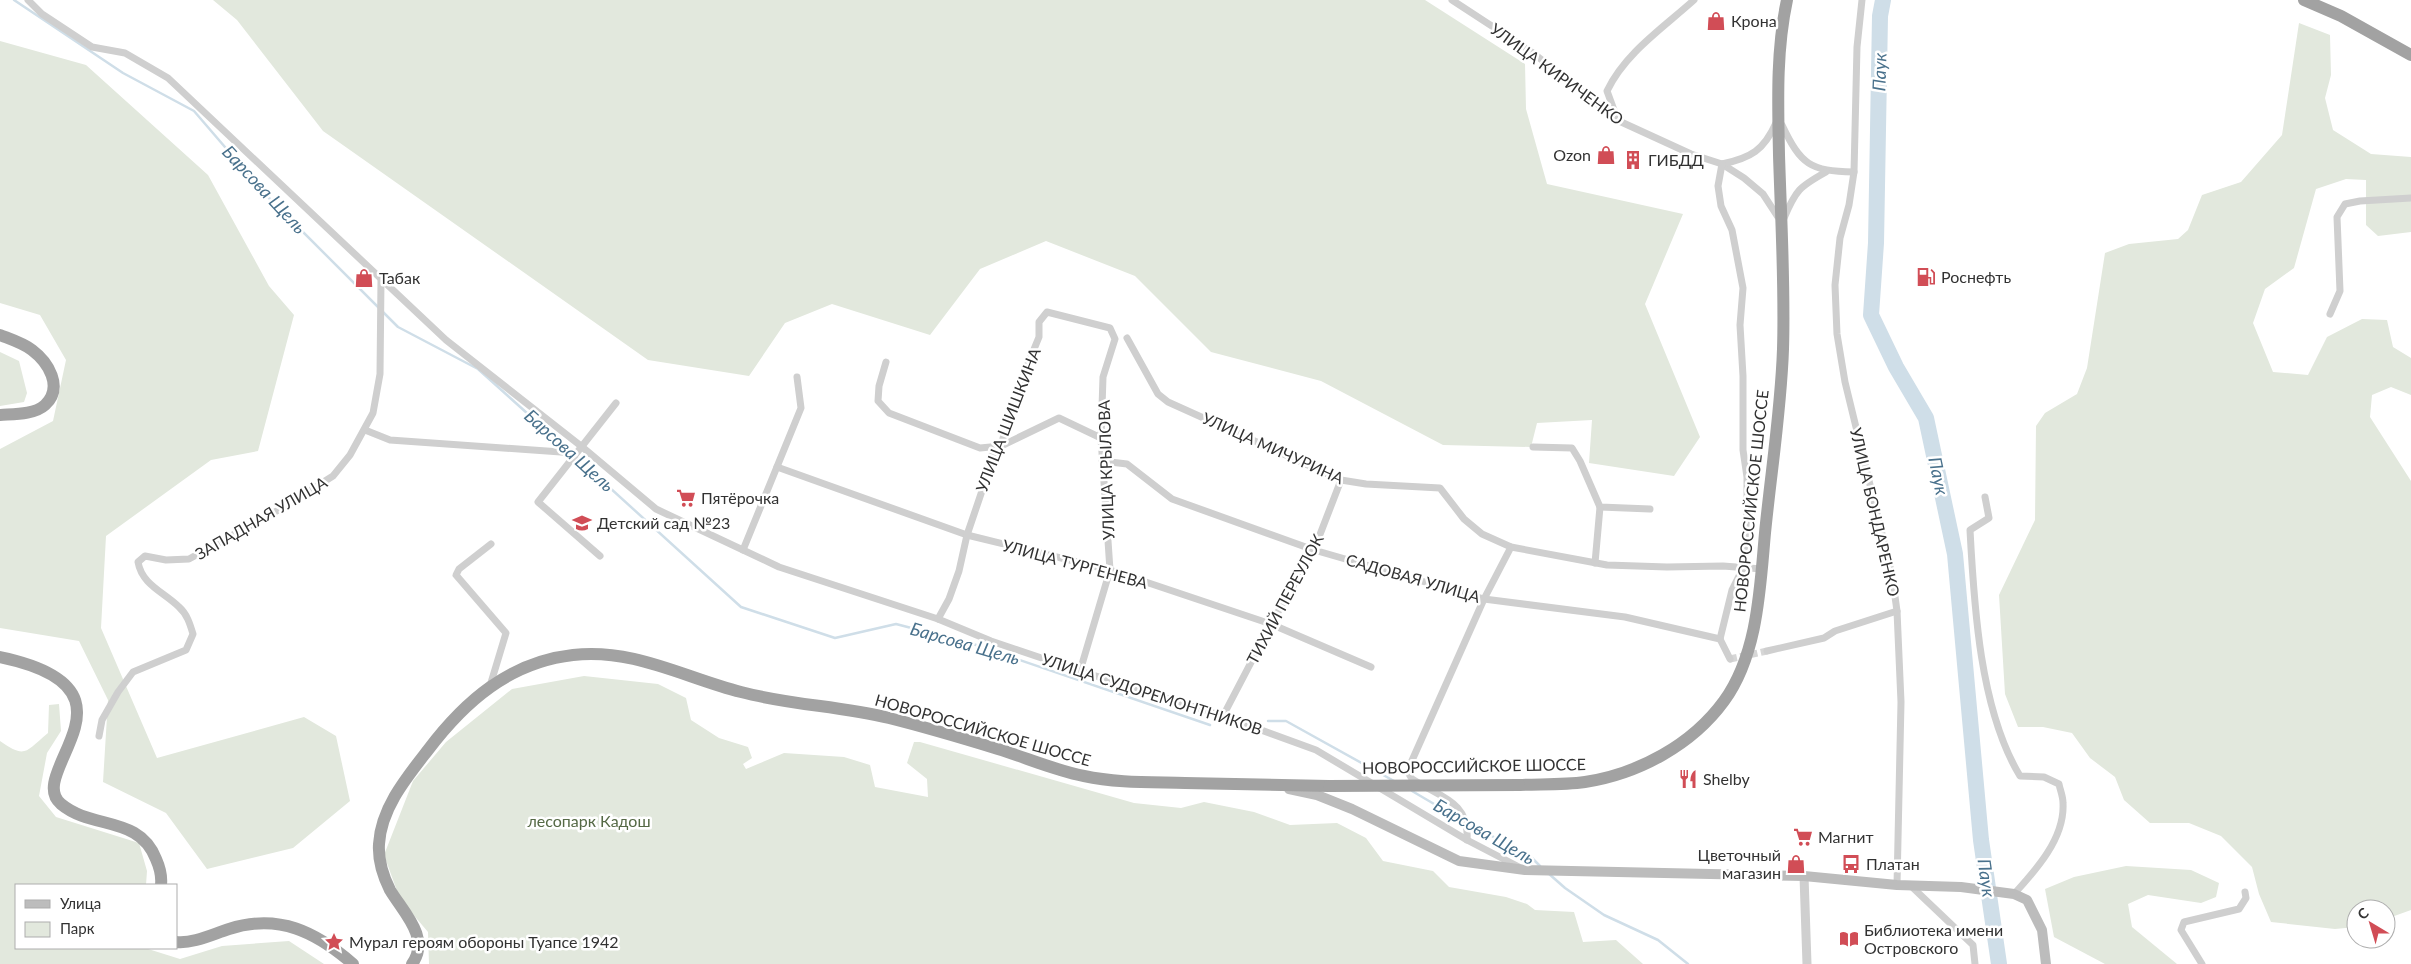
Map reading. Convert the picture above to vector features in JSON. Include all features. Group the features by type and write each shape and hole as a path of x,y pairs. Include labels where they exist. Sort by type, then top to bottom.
{"highway":[{"name":"НОВОРОССИЙСКОЕ ШОССЕ","path":"412,964 417,958 420,945 416,930 390,889 382,871 379,846 382,822 397,792 428,749 455,718 490,686 518,669 547,658 577,654 630,657 654,662 744,693 886,717 1085,777 1171,783 1329,786 1518,785 1584,782 1617,775 1651,761 1677,746 1700,728 1724,700 1738,676 1754,622 1762,569 1783,350 1782,224 1778,118 1780,49 1786,0"},
{"path":"2304,0 2341,16 2411,55"},
{"path":"0,335 31,349 47,365 54,381 52,394 44,406 27,412 0,415"},
{"path":"0,657 30,663 53,674 69,689 78,707 77,724 57,771 54,791 60,804 75,812 120,825 144,838 153,851 160,868 161,884"},
{"path":"178,942 196,940 238,926 280,924 306,931 331,944 353,964"}],"main road":[{"name":"НОВОРОССИЙСКОЕ ШОССЕ","path":"1270,785 1317,795 1352,809 1459,861 1528,870 1804,876 1896,885 1961,887 2014,894"},
{"path":"2014,894 2027,900 2042,930 2046,964"}],"street":[{"name":"УЛИЦА СУДОРЕМОНТНИКОВ","path":"28,0 42,14 92,48 125,53 168,78 446,340 581,446 656,509 779,567 938,619 991,640 1080,670 1223,716 1316,750 1467,840 1528,870"},
{"name":"УЛИЦА КИРИЧЕНКО","path":"1452,0 1534,53 1618,121 1691,154 1722,164 1744,178 1763,194 1776,211 1782,224"},
{"path":"1618,121 1608,92 1616,73 1631,56 1694,0"},
{"name":"УЛИЦА БОНДАРЕНКО","path":"1862,0 1857,47 1854,172 1849,205 1840,238 1836,270 1837,334 1845,382 1892,575 1897,611 1900,702 1896,885"},
{"path":"1730,659 1720,639 1732,590 1743,568 1747,477 1743,450 1743,376 1740,324 1743,288 1732,230 1721,206 1718,186 1722,164 1755,153 1769,138 1778,118"},
{"path":"1778,118 1789,141 1800,156 1814,168 1826,172 1854,172"},
{"path":"1782,224 1794,193 1807,182 1826,172"},
{"path":"2330,314 2340,292 2337,217 2345,204 2360,201 2411,198"},
{"name":"ЗАПАДНАЯ УЛИЦА","path":"99,736 102,720 118,692 133,672 186,650 194,634 184,613 157,591 140,572 138,562 145,556 166,560 189,560 282,508 333,476 365,430 374,413 380,374 381,280"},
{"name":"УЛИЦА ШИШКИНА","path":"938,619 949,598 959,571 967,535 985,482 990,457 1001,446 1012,403 1039,337 1039,322 1047,312 1110,328"},
{"name":"УЛИЦА КРЫЛОВА","path":"1080,670 1110,570 1101,438 1104,378 1115,339 1110,328"},
{"name":"УЛИЦА МИЧУРИНА","path":"1127,338 1158,394 1168,402 1341,480 1366,484 1440,488 1464,519 1482,534 1511,547 1595,563 1666,567 1724,566 1762,569"},
{"path":"886,362 879,386 878,401 889,413 980,448 1001,446 1059,418 1101,438"},
{"path":"743,550 801,408 797,377"},
{"path":"600,556 538,502 616,403"},
{"path":"365,430 390,440 575,453"},
{"path":"1533,448 1572,448 1580,460 1600,507 1595,563"},
{"name":"САДОВАЯ УЛИЦА","path":"1102,461 1127,464 1172,499 1314,550 1484,599 1625,617 1720,639"},
{"name":"УЛИЦА ТУРГЕНЕВА","path":"777,467 967,535 1110,570 1271,624 1371,667"},
{"name":"ТИХИЙ ПЕРЕУЛОК","path":"1223,716 1271,624 1314,550 1341,480"},
{"path":"1985,497 1989,518 1970,530 1972,574 1982,650 1995,722 2020,776 2044,777 2059,784 2063,803 2061,821 2051,846 2040,865 2014,894"},
{"path":"1600,507 1650,509"},
{"path":"490,686 506,633 456,575 460,569 492,544"},
{"path":"1467,840 1468,827 1463,813 1456,805 1412,779 1409,774 1410,765 1484,599 1511,547"},
{"path":"1767,650 1824,638 1835,631 1897,611"},
{"path":"1804,876 1807,964"},
{"path":"1911,886 1973,945 1975,964"},
{"path":"2202,964 2181,930 2184,922 2238,909 2246,898 2245,892"}],"green space":[{"path":"213,0 1425,0 1525,64 1526,109 1547,184 1683,214 1645,304 1700,437 1674,476 1589,463 1592,420 1537,423 1531,447 1443,445 1321,381 1211,352 1135,276 1046,241 980,269 930,335 832,304 785,323 749,376 648,360 323,131 237,20"},
{"path":"2299,23 2330,35 2331,75 2325,98 2333,130 2371,154 2411,157 2411,232 2378,236 2366,225 2366,180 2346,179 2316,189 2294,268 2265,289 2253,323 2273,372 2308,375 2327,337 2362,319 2387,320 2393,347 2411,358 2411,395 2391,387 2372,395 2370,417 2411,481 2411,910 2396,915 2396,899 2346,899 2346,928 2335,929 2271,922 2259,894 2252,867 2221,836 2189,823 2150,823 2124,800 2115,777 2090,758 2072,733 2043,727 2018,727 2005,694 1999,595 2035,520 2036,426 2045,413 2077,394 2087,368 2105,253 2129,244 2178,239 2188,230 2202,195 2241,182 2282,135"},
{"path":"0,41 86,65 208,175 269,286 294,315 258,451 211,460 106,536 101,628 157,758 304,717 336,736 350,801 293,848 207,869 166,813 103,782 108,700 79,641 0,628 0,449 53,421 66,360 40,315 0,303"},
{"path":"0,352 19,361 27,393 24,402 0,406"},
{"name":"лесопарк Кадош","path":"584,676 658,684 686,698 691,720 719,738 748,747 752,758 743,764 746,769 784,753 844,757 870,765 875,787 928,797 927,779 907,763 914,742 920,742 1134,803 1181,808 1204,802 1254,812 1290,825 1337,823 1366,838 1383,861 1433,871 1449,887 1506,897 1527,904 1535,910 1574,912 1583,942 1616,940 1643,964 429,964 428,932 400,899 384,855 413,781 446,742 512,689"},
{"path":"59,704 61,731 47,753 39,796 56,817 139,843 147,871 146,884 15,884 15,949 148,949 180,959 222,946 289,941 324,964 0,964 0,741 15,750 25,751 30,749 48,733 49,705"},
{"path":"2126,866 2191,870 2219,883 2216,897 2201,903 2148,895 2128,904 2132,927 2177,964 2105,964 2054,937 2045,889 2074,877"}],"waterway":[{"name":"Барсова Щель","path":"14,0 123,73 194,111 267,196 398,327 478,369 568,450"},
{"name":"Паук","path":"1883,0 1880,16 1876,243 1871,315 1896,367 1926,418 1955,554 1981,840 1999,964"},
{"name":"Барсова Щель","path":"576,457 741,607 835,638 896,624 973,644 1210,725"},
{"name":"Барсова Щель","path":"1268,721 1286,721 1394,781"},
{"name":"Барсова Щель","path":"1412,791 1463,821"},
{"name":"Барсова Щель","path":"1468,823 1532,858 1540,866"},
{"name":"Барсова Щель","path":"1548,873 1565,888 1604,915 1658,940 1688,964"}],"tunnel":[{"path":"1730,659 1767,651"}],"place":[{"name":"Крона","path":"1716,21"},
{"name":"Ozon","path":"1606,155"},
{"name":"ГИБДД","path":"1633,160"},
{"name":"Роснефть","path":"1926,277"},
{"name":"Табак","path":"364,278"},
{"name":"Пятёрочка","path":"686,498"},
{"name":"Детский сад №23","path":"582,523"},
{"name":"Shelby","path":"1688,779"},
{"name":"Магнит","path":"1803,837"},
{"name":"Цветочный магазин","path":"1796,864"},
{"name":"Платан","path":"1851,864"},
{"name":"Библиотека имени Островского","path":"1849,939"},
{"name":"Мурал героям обороны Туапсе 1942","path":"334,942"}]}
